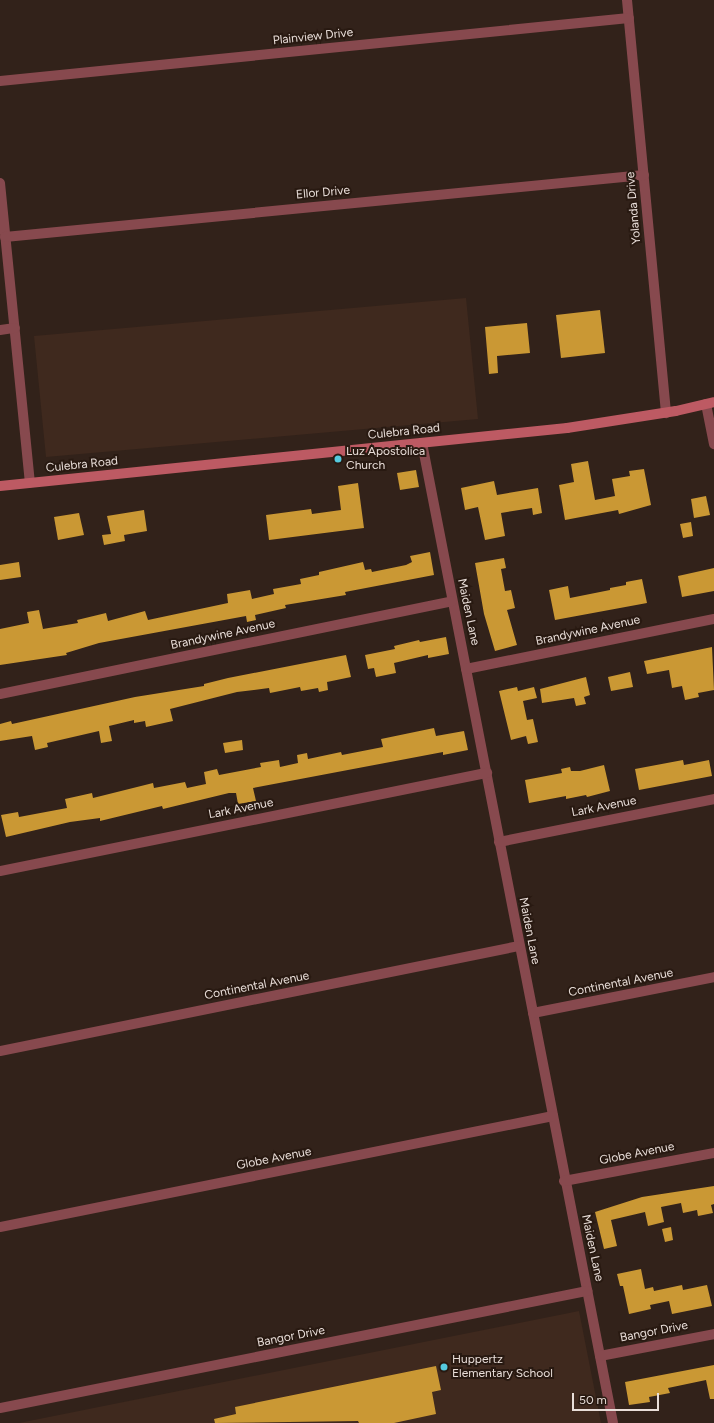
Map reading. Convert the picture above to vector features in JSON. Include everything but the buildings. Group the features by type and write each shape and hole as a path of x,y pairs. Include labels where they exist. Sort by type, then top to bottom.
{"main road":[{"name":"Culebra Road","path":"0,486 567,428 666,413 710,403"}],"street":[{"name":"Yolanda Drive","path":"627,0 666,413"},
{"name":"Plainview Drive","path":"0,81 629,18"},
{"name":"Ellor Drive","path":"5,237 644,175"},
{"path":"0,183 30,483"},
{"path":"0,330 15,328"},
{"path":"710,403 714,444"},
{"name":"Maiden Lane","path":"422,443 553,1116 564,1181 613,1423"},
{"name":"Brandywine Avenue","path":"0,694 452,601"},
{"name":"Brandywine Avenue","path":"466,669 714,619"},
{"name":"Lark Avenue","path":"0,871 487,773"},
{"name":"Lark Avenue","path":"499,842 714,799"},
{"name":"Continental Avenue","path":"0,1051 519,946"},
{"name":"Continental Avenue","path":"533,1013 714,978"},
{"name":"Globe Avenue","path":"0,1227 553,1116"},
{"name":"Globe Avenue","path":"564,1181 714,1153"},
{"name":"Bangor Drive","path":"0,1408 587,1291"},
{"name":"Bangor Drive","path":"600,1356 714,1334"}],"shaded area":[{"path":"466,298 478,419 46,457 34,336"},
{"name":"Huppertz Elementary School","path":"579,1311 601,1423 19,1423"}],"place":[{"name":"Luz Apostolica Church","path":"338,459"},
{"name":"Huppertz Elementary School","path":"444,1367"}]}
